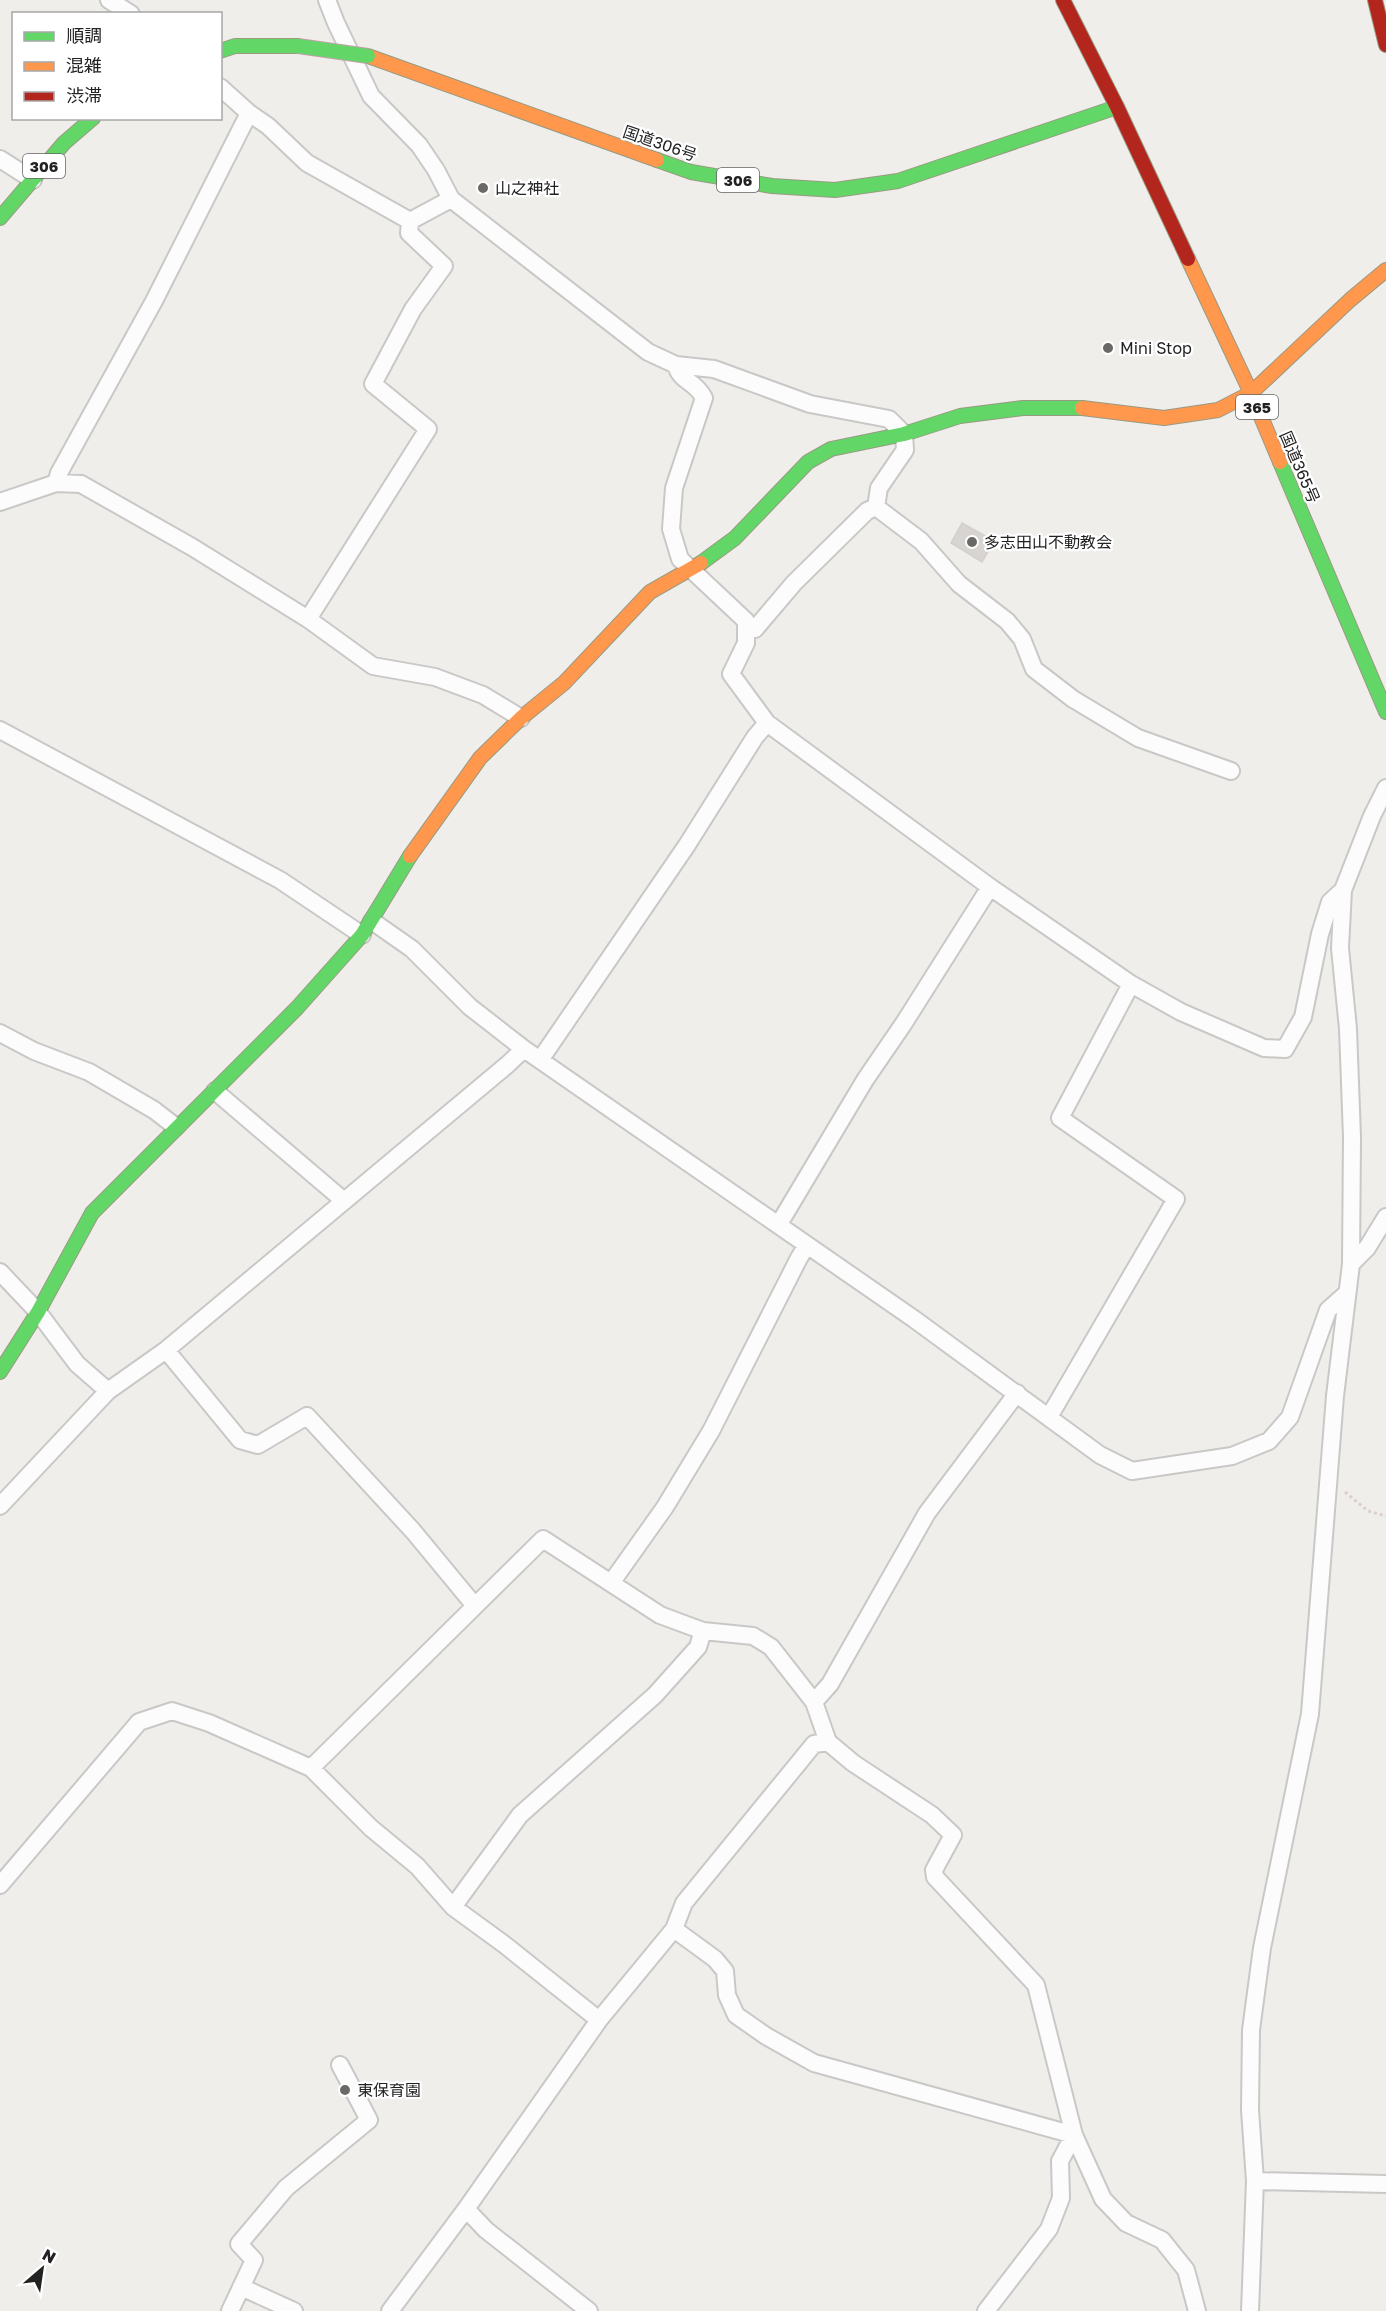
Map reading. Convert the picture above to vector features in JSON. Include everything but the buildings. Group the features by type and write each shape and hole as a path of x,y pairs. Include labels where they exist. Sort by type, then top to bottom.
{"main road":[{"path":"1063,0 1117,107"},
{"path":"1376,0 1386,45"},
{"name":"国道306号","path":"222,50 235,46 298,46 368,56 691,172 772,186 835,190 898,181 1117,107"},
{"name":"国道365号","path":"1117,107 1251,393 1386,712"},
{"name":"306","path":"0,218 64,143 91,120"},
{"path":"0,1372 38,1312 92,1213 297,1008 362,935 397,875 480,758 521,718 564,683 650,592 691,570 735,538 808,462 831,449 904,434 960,416 1023,408 1084,408 1164,418 1218,410 1251,393 1350,300 1386,270"}],"street":[{"path":"109,0 128,12"},
{"path":"327,0 371,96 419,145 436,170 451,200 648,352 676,365 714,369 810,404 889,419 904,434 905,450 879,488 876,507"},
{"path":"222,89 249,113 268,126 307,163 410,221"},
{"path":"56,483 59,473 154,301 249,113"},
{"path":"0,159 33,180"},
{"path":"410,221 451,200"},
{"path":"308,619 428,429 373,384 413,309 444,266 409,233 410,221"},
{"path":"676,365 679,375 699,389 704,398 674,488 671,529 680,559 746,621 746,642 731,674 767,723 990,887 1131,984 1181,1012 1264,1048 1285,1049 1302,1017 1320,934 1330,902 1343,890"},
{"path":"0,502 56,483 81,484 192,547 308,619 373,666 435,677 483,695 521,718"},
{"path":"746,630 755,629 794,583 867,511 876,507"},
{"path":"876,507 921,541 959,584 1007,621 1022,639 1034,669 1073,699 1138,738 1231,771"},
{"path":"540,1060 687,845 755,737 767,723"},
{"path":"0,730 280,880 362,935"},
{"path":"1250,2311 1255,2181 1250,2110 1251,2030 1262,1948 1310,1714 1335,1396 1351,1264 1352,1137 1348,1040 1340,948 1343,890 1372,816 1386,788"},
{"path":"779,1224 865,1080 990,887"},
{"path":"372,921 412,949 470,1007 524,1049 779,1224 1017,1393 1100,1455 1132,1471 1232,1456 1269,1441 1290,1418 1328,1310 1346,1294"},
{"path":"1049,1417 1176,1199 1060,1118 1131,984"},
{"path":"0,1033 34,1051 89,1072 154,1110 176,1127"},
{"path":"0,1506 108,1391 166,1350 524,1049"},
{"path":"215,1091 343,1200"},
{"path":"1351,1264 1367,1248 1386,1217"},
{"path":"611,1583 665,1507 711,1431 807,1245"},
{"path":"0,1272 38,1312 78,1364 108,1391"},
{"path":"166,1350 240,1440 258,1445 307,1416 413,1531 475,1606"},
{"path":"814,1702 830,1684 927,1513 1017,1393"},
{"path":"311,1768 543,1539 660,1615 703,1631 753,1636 771,1647 814,1702 828,1742 853,1763 932,1815 953,1835 934,1870 935,1877 1036,1985 1074,2135 1103,2199 1126,2223 1162,2240 1186,2271 1197,2311"},
{"path":"453,1907 520,1815 656,1695 698,1647 703,1631"},
{"path":"0,1885 139,1722 172,1711 209,1723 311,1768 371,1828 417,1866 453,1907 506,1945 599,2020"},
{"path":"390,2311 466,2209 599,2020 674,1929 684,1903 814,1744 828,1742"},
{"path":"674,1929 715,1959 725,1971 727,1995 736,2014 766,2036 814,2064 1074,2135"},
{"path":"230,2311 254,2260 239,2244 286,2188 369,2120 340,2065"},
{"path":"986,2311 1049,2229 1061,2198 1060,2161 1074,2135"},
{"path":"1255,2181 1386,2184"},
{"path":"466,2209 486,2230 589,2311"},
{"path":"241,2287 294,2311"}],"path":[{"path":"1345,1491 1368,1511 1386,1516"}],"traffic: fast":[{"path":"222,50 235,46 298,46"},
{"path":"298,46 368,56"},
{"path":"657,160 691,172 772,186 835,190 898,181 1117,107"},
{"path":"0,218 64,143 91,120"},
{"path":"701,563 735,538 808,462 831,449 904,434 960,416 1023,408 1082,408"},
{"path":"1280,462 1386,712"},
{"path":"0,1372 38,1312 92,1213 297,1008 362,935 410,856"}],"traffic: slow":[{"path":"368,56 657,160"},
{"path":"1188,259 1251,393 1280,462"},
{"path":"1082,408 1164,418 1218,410 1251,393 1350,300 1386,270"},
{"path":"410,856 480,758 521,718 564,683 650,592 701,563"}],"traffic: jam":[{"path":"1063,0 1117,107 1188,259"},
{"path":"1375,0 1386,45"}],"place":[{"name":"山之神社","path":"483,188"},
{"name":"Mini Stop","path":"1108,348"},
{"name":"多志田山不動教会","path":"972,542"},
{"name":"東保育園","path":"345,2090"}]}
